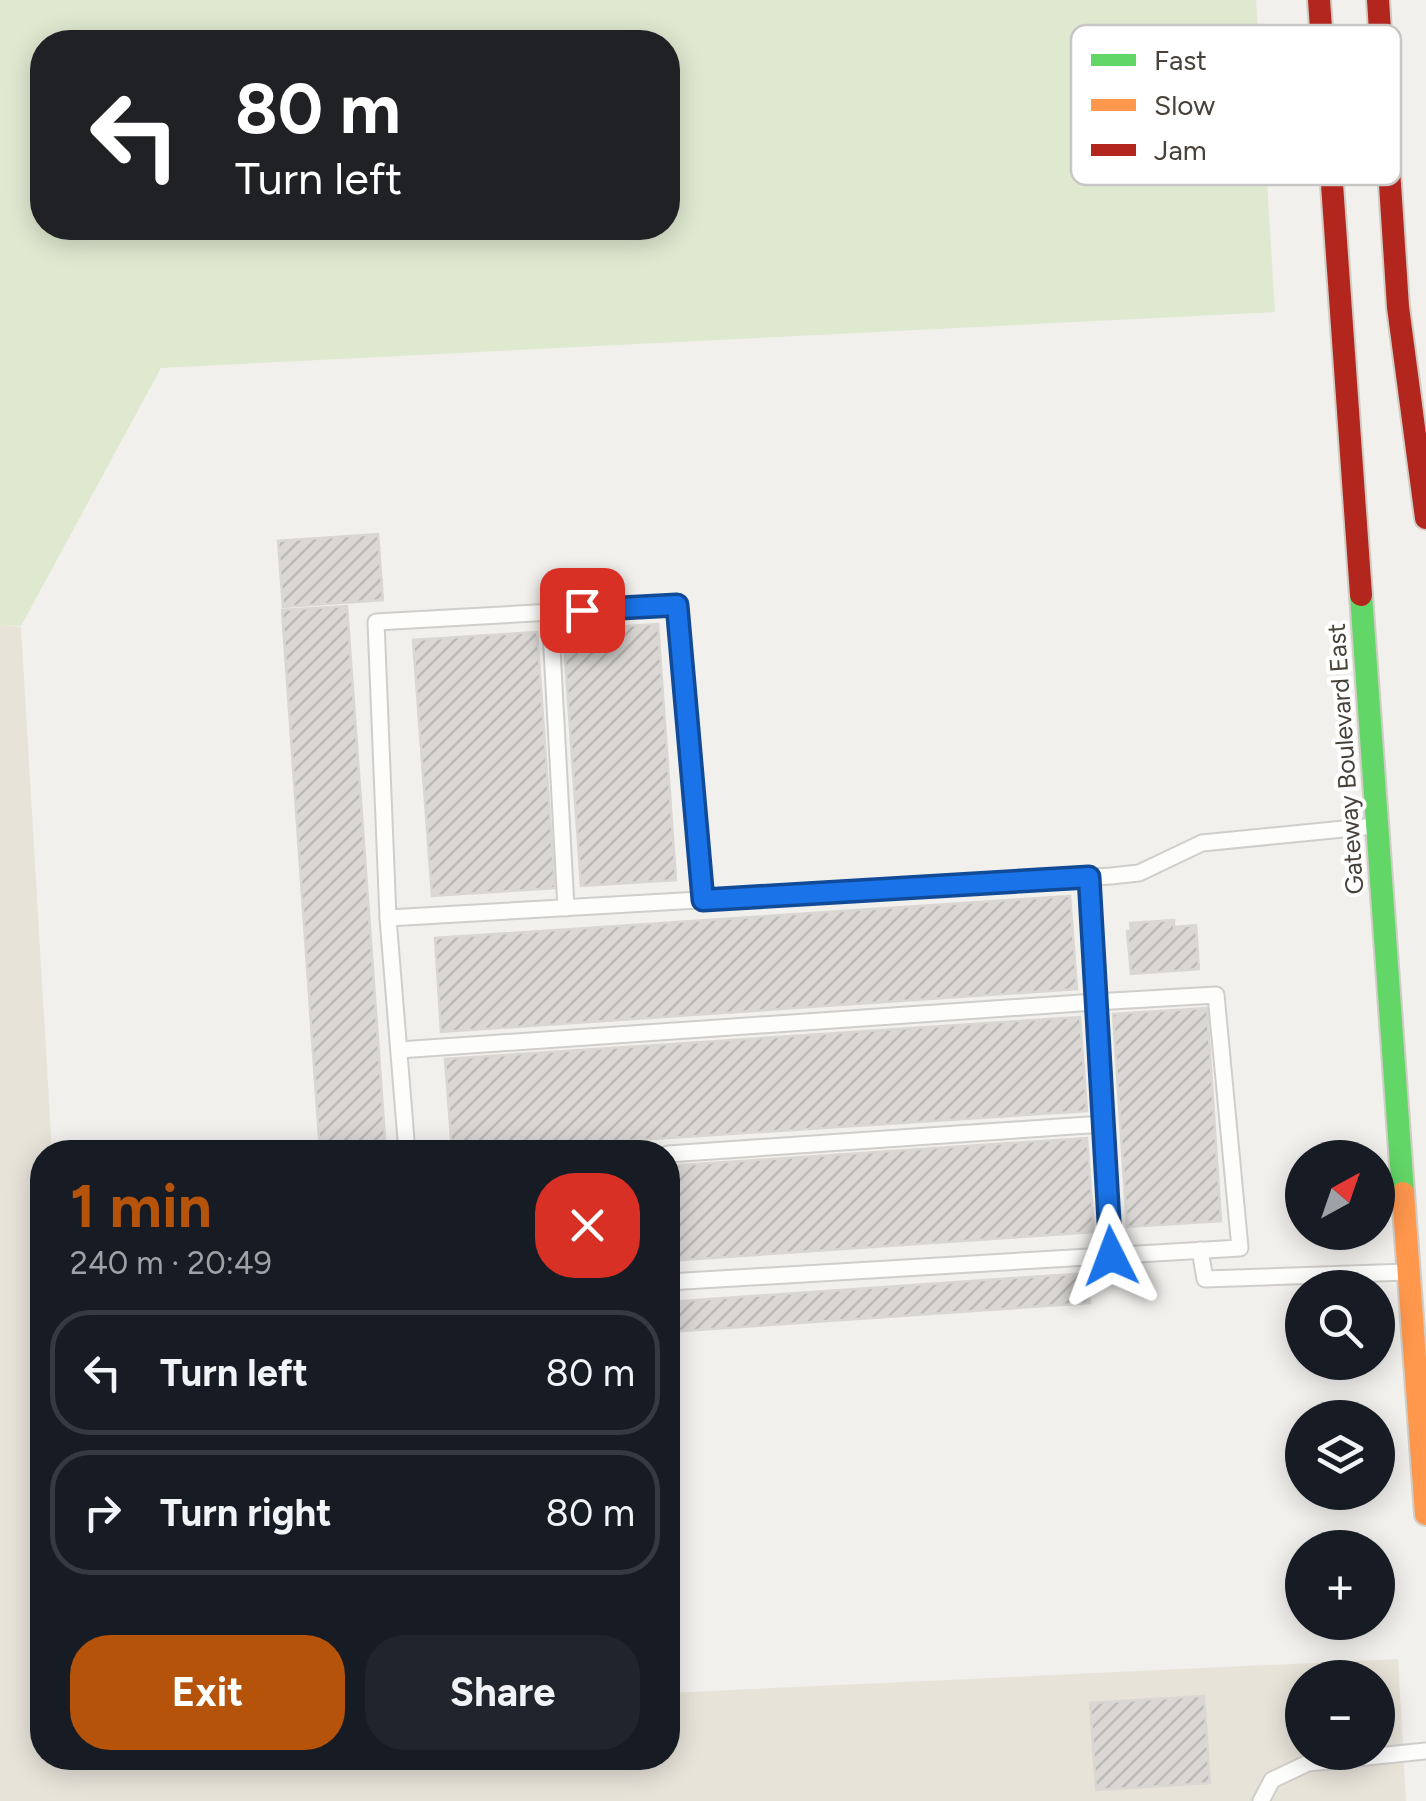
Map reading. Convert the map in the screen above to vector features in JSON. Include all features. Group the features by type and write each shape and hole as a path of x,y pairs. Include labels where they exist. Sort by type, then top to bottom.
{"main road":[{"name":"Gateway Boulevard East","path":"1319,0 1321,25"},
{"path":"1378,0 1380,25"},
{"name":"Gateway Boulevard East","path":"1332,185 1426,1514"},
{"path":"1390,185 1398,307 1426,518"}],"lane":[{"path":"406,1140 388,918 376,622 677,605 703,900"},
{"path":"550,612 566,908"},
{"path":"388,918 1139,873 1202,843 1378,826"},
{"path":"1089,877 1111,1256"},
{"path":"399,1050 1216,995 1240,1248 680,1281"},
{"path":"680,1153 1103,1124"},
{"path":"1200,1250 1204,1279 1409,1272"},
{"path":"1261,1801 1272,1780 1308,1764 1426,1751"}],"shaded area":[{"path":"0,625 21,627 51,1140 30,1140 30,1770 680,1770 680,1692 1285,1664 1285,1770 1395,1770 1395,1660 1377,1660 1398,1659 1406,1801 0,1801"}],"green space":[{"path":"0,0 1256,0 1258,25 1071,25 1071,185 1267,185 1275,312 161,368 21,626 0,625"}],"building":[{"path":"378,534 383,600 283,607 278,541"},
{"path":"347,606 385,1140 319,1140 282,610"},
{"path":"658,624 676,880 581,886 563,630"},
{"path":"537,632 555,888 432,896 413,640"},
{"path":"1070,896 1077,989 441,1032 435,938"},
{"path":"1174,920 1174,927 1196,925 1199,969 1131,974 1127,931 1131,931 1130,923"},
{"path":"1207,1008 1221,1221 1127,1227 1113,1014"},
{"path":"1080,1017 1087,1111 638,1140 451,1140 445,1059"},
{"path":"1087,1138 1094,1232 680,1260 680,1165"},
{"path":"1088,1273 1090,1303 680,1331 680,1301"},
{"path":"1204,1696 1210,1783 1096,1790 1090,1703"}],"traffic: fast":[{"path":"1361,595 1403,1193"}],"traffic: slow":[{"path":"1403,1193 1426,1514"}],"traffic: jam":[{"path":"1319,0 1321,25"},
{"path":"1378,0 1380,25"},
{"path":"1332,185 1361,595"},
{"path":"1390,185 1398,307 1426,518"}],"route":[{"path":"582,610 677,605 703,900 1089,877 1111,1256"}]}
